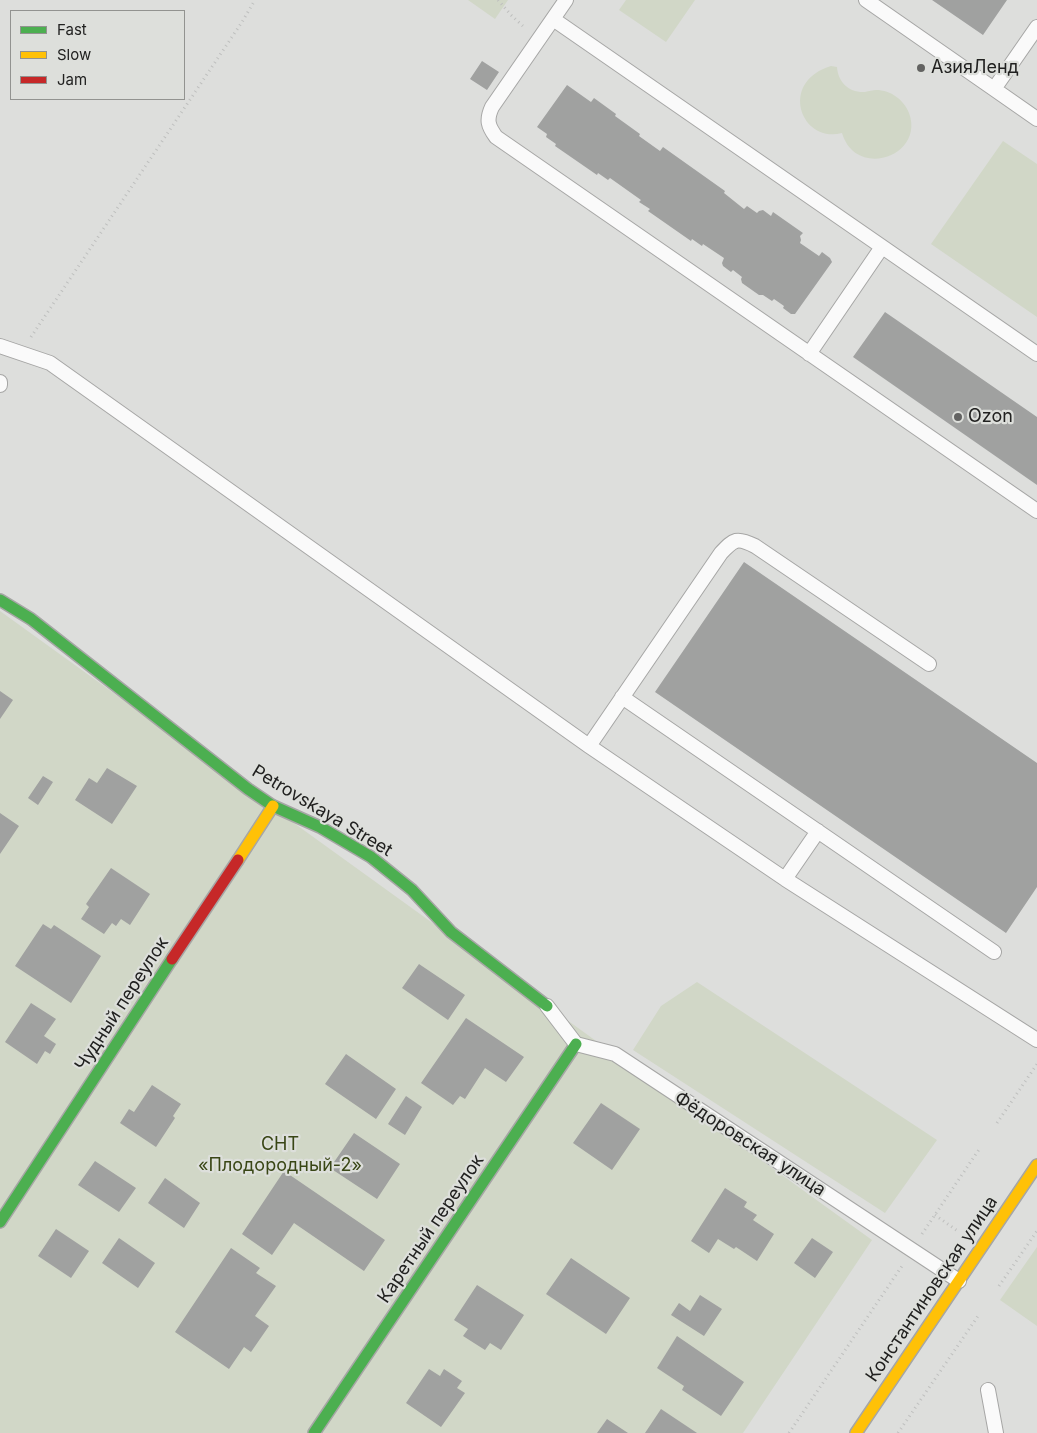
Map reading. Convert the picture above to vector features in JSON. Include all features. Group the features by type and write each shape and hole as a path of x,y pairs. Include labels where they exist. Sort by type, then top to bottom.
{"street":[{"name":"Petrovskaya Street","path":"0,600 31,619 248,788 274,806 320,827 371,857 412,890 451,932 547,1006"},
{"name":"Чудный переулок","path":"0,1222 274,806"},
{"name":"Каретный переулок","path":"314,1433 576,1044"},
{"name":"Константиновская улица","path":"856,1433 1037,1165"}],"lane":[{"path":"566,0 492,107 488,117 489,128 496,137 1037,511"},
{"path":"866,0 1037,119"},
{"path":"553,19 1037,354"},
{"path":"994,89 1037,27"},
{"path":"809,354 882,247"},
{"path":"0,346 50,363 589,746 785,879 1037,1040"},
{"path":"589,746 721,553 731,543 743,540 756,546 929,664"},
{"path":"622,697 994,952"},
{"path":"785,879 818,831"},
{"path":"547,1006 576,1044"},
{"name":"Фёдоровская улица","path":"576,1044 615,1054 959,1281"},
{"path":"988,1390 996,1433"}],"path":[{"path":"20,353 255,0"},
{"path":"498,0 511,15 539,40"},
{"path":"997,1123 1037,1064"},
{"path":"921,1236 980,1148"},
{"path":"935,1215 960,1232"},
{"path":"999,1286 1037,1231"},
{"path":"789,1433 906,1259"},
{"path":"898,1433 978,1316"}],"green space":[{"path":"468,0 508,0 495,19"},
{"path":"626,0 695,0 666,42 619,10"},
{"path":"831,66 837,67 842,82 854,91 882,90 892,94 904,104 909,113 911,128 907,141 899,151 887,157 874,159 861,156 850,147 842,133 828,134 816,129 807,121 801,110 800,97 805,85 815,74"},
{"path":"1003,141 1037,164 1037,317 931,244"},
{"name":"СНТ «Плодородный-2»","path":"0,611 872,1240 743,1433 0,1433"},
{"path":"697,982 937,1140 885,1213 633,1050 661,1006"},
{"path":"1037,1247 1037,1326 1000,1300"}],"building":[{"path":"932,0 1007,0 983,35"},
{"path":"482,61 499,72 487,90 470,79"},
{"path":"567,85 591,102 594,98 640,134 639,136 660,151 663,147 725,191 724,193 744,209 747,206 757,213 763,210 771,216 773,212 803,233 800,236 800,243 819,256 822,252 830,258 832,262 795,314 791,314 774,299 772,301 763,295 759,295 742,283 742,277 733,270 731,272 723,266 724,258 703,244 702,246 692,239 691,241 648,211 650,209 639,202 641,200 610,178 608,180 598,173 597,175 555,146 556,144 546,137 547,134 537,127"},
{"path":"885,312 1037,417 1037,485 853,357"},
{"path":"744,562 1037,763 1037,887 1006,933 655,692"},
{"path":"0,691 13,700 0,719"},
{"path":"107,768 137,786 112,824 75,800 89,778 97,783"},
{"path":"43,776 53,782 38,805 28,798"},
{"path":"0,813 19,826 0,854"},
{"path":"111,868 150,894 130,925 121,919 116,926 112,923 104,934 81,919 89,907 86,904"},
{"path":"43,924 51,929 54,925 101,956 71,1003 15,966"},
{"path":"419,964 465,995 448,1020 402,988"},
{"path":"31,1003 56,1019 44,1036 56,1044 50,1054 45,1051 37,1064 5,1042"},
{"path":"466,1018 524,1057 506,1082 485,1068 465,1099 460,1096 453,1105 421,1083"},
{"path":"346,1054 396,1089 376,1119 325,1084"},
{"path":"152,1085 181,1104 173,1116 175,1118 156,1147 120,1123 129,1109 134,1112"},
{"path":"406,1096 422,1107 405,1135 388,1124"},
{"path":"601,1103 640,1129 612,1170 573,1143"},
{"path":"354,1133 400,1164 377,1199 330,1168"},
{"path":"95,1161 136,1188 119,1212 78,1185"},
{"path":"284,1171 385,1240 364,1271 294,1223 272,1255 242,1234"},
{"path":"165,1178 200,1203 184,1228 148,1203"},
{"path":"725,1188 747,1202 744,1207 757,1215 753,1220 774,1234 757,1261 736,1247 734,1249 718,1239 709,1253 691,1241"},
{"path":"56,1229 89,1251 71,1278 38,1256"},
{"path":"119,1238 155,1263 138,1288 102,1263"},
{"path":"812,1238 833,1252 815,1278 794,1263"},
{"path":"231,1248 260,1268 256,1273 276,1286 255,1316 269,1326 251,1352 244,1347 229,1369 175,1332"},
{"path":"571,1258 630,1298 606,1334 546,1294"},
{"path":"477,1285 524,1315 501,1350 490,1343 485,1350 463,1336 468,1329 454,1320"},
{"path":"700,1295 722,1309 704,1336 671,1315 679,1303 690,1311"},
{"path":"677,1336 744,1382 721,1416 682,1390 684,1386 657,1368"},
{"path":"429,1369 440,1376 444,1369 462,1381 457,1388 465,1393 441,1427 406,1403"},
{"path":"661,1409 697,1433 645,1433"},
{"path":"607,1419 628,1433 597,1433"}],"traffic: fast":[{"path":"0,600 31,619 248,789 273,806 320,827 371,857 412,890 451,932 547,1006"},
{"path":"0,1222 172,959"},
{"path":"314,1433 576,1044"}],"traffic: slow":[{"path":"238,860 273,806"},
{"path":"856,1433 1037,1165"}],"traffic: jam":[{"path":"172,959 238,860"}],"place":[{"name":"АзияЛенд","path":"921,68"},
{"name":"Ozon","path":"958,417"}]}
